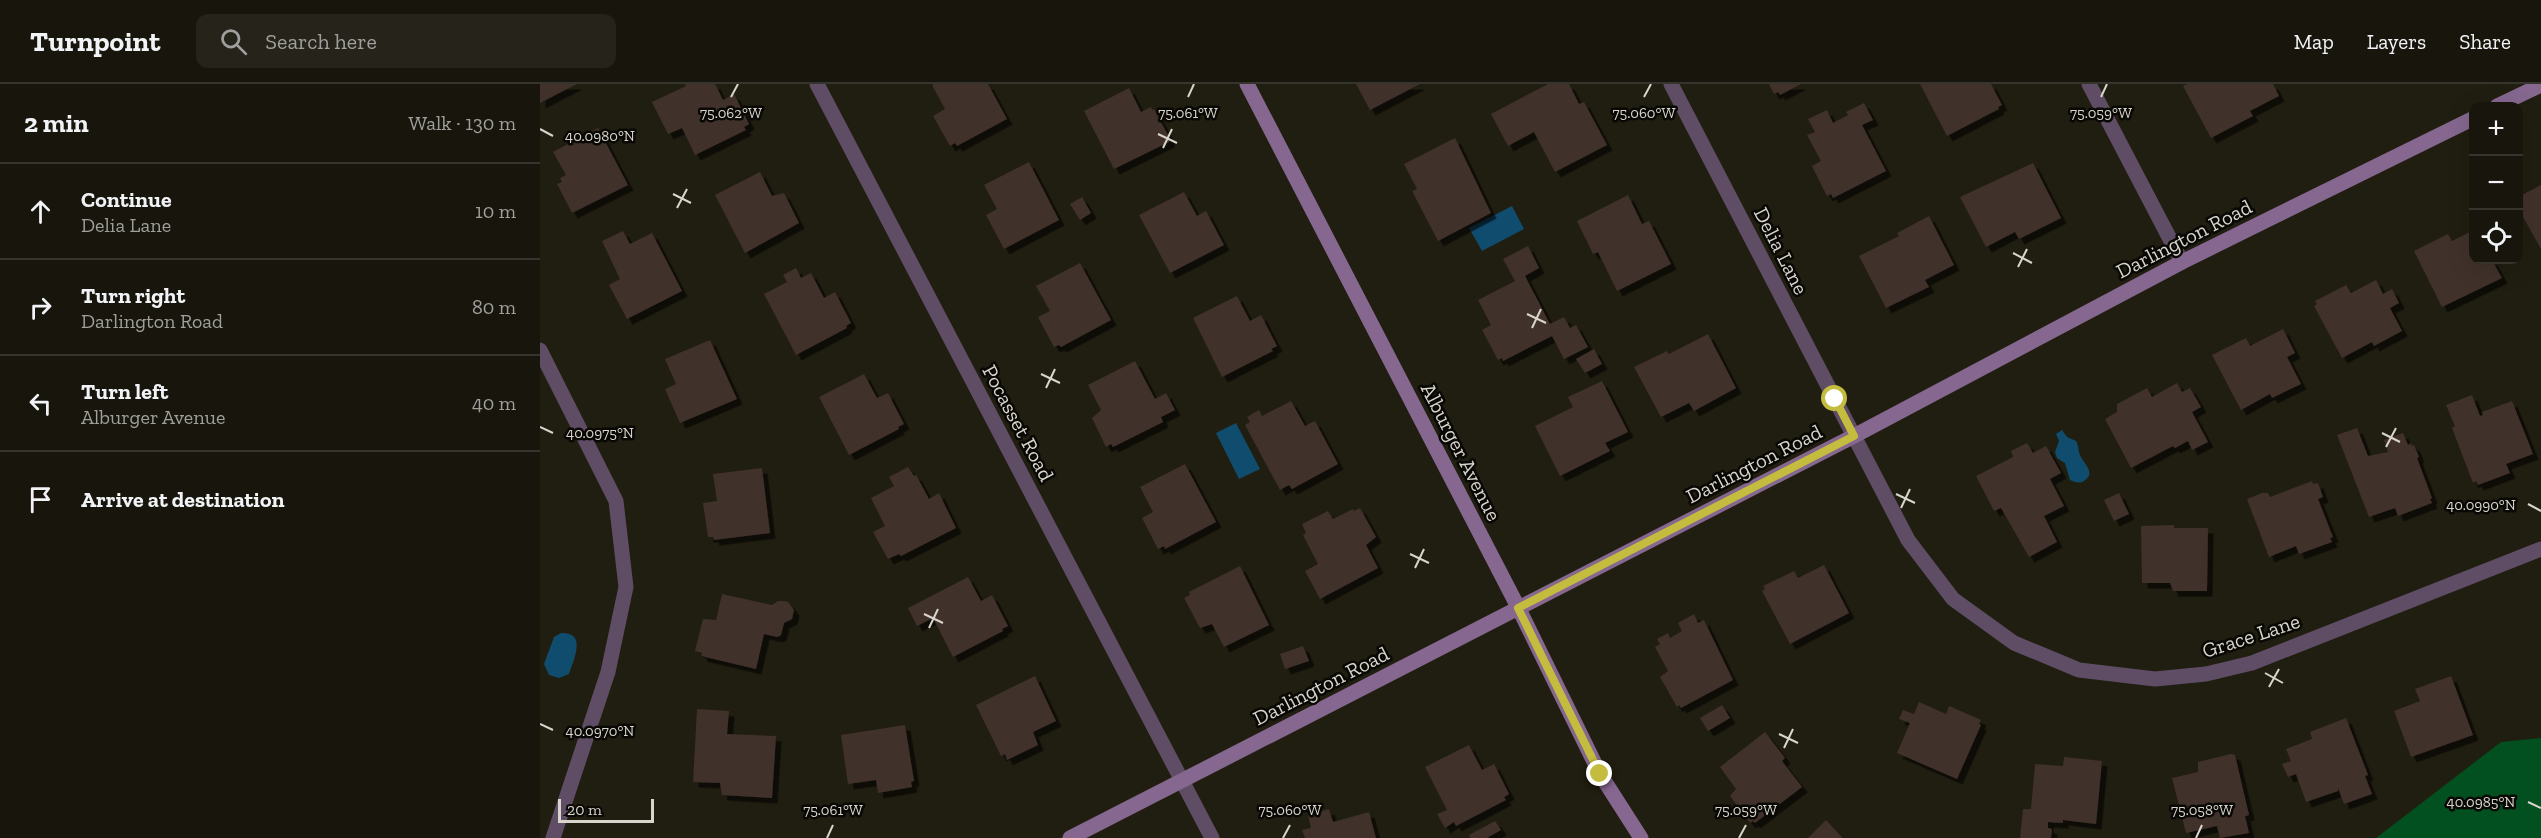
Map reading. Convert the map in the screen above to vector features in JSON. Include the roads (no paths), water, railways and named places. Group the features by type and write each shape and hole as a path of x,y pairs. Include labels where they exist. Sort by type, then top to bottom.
{"street":[{"name":"Pocasset Road","path":"817,84 1212,838"},
{"name":"Alburger Avenue","path":"1247,84 1518,608 1600,774 1641,838"},
{"name":"Delia Lane","path":"1671,84 1854,436"},
{"path":"2089,84 2182,262"},
{"path":"2505,102 2541,85"},
{"name":"Darlington Road","path":"1070,838 1854,436 2182,262 2469,120"},
{"path":"540,350 616,501 626,587 608,672 553,838"},
{"name":"Grace Lane","path":"1854,436 1908,540 1953,600 2014,643 2079,670 2155,679 2206,674 2252,663 2541,549"}],"water":[{"path":"1512,206 1524,229 1482,251 1469,228"},
{"path":"1236,423 1260,469 1239,479 1216,433"},
{"path":"2062,430 2067,437 2076,441 2080,455 2088,468 2088,478 2082,482 2070,480 2065,463 2057,458 2055,452 2059,441 2056,434"},
{"path":"561,633 574,637 577,648 569,674 559,678 549,675 544,664 554,637"}]}
